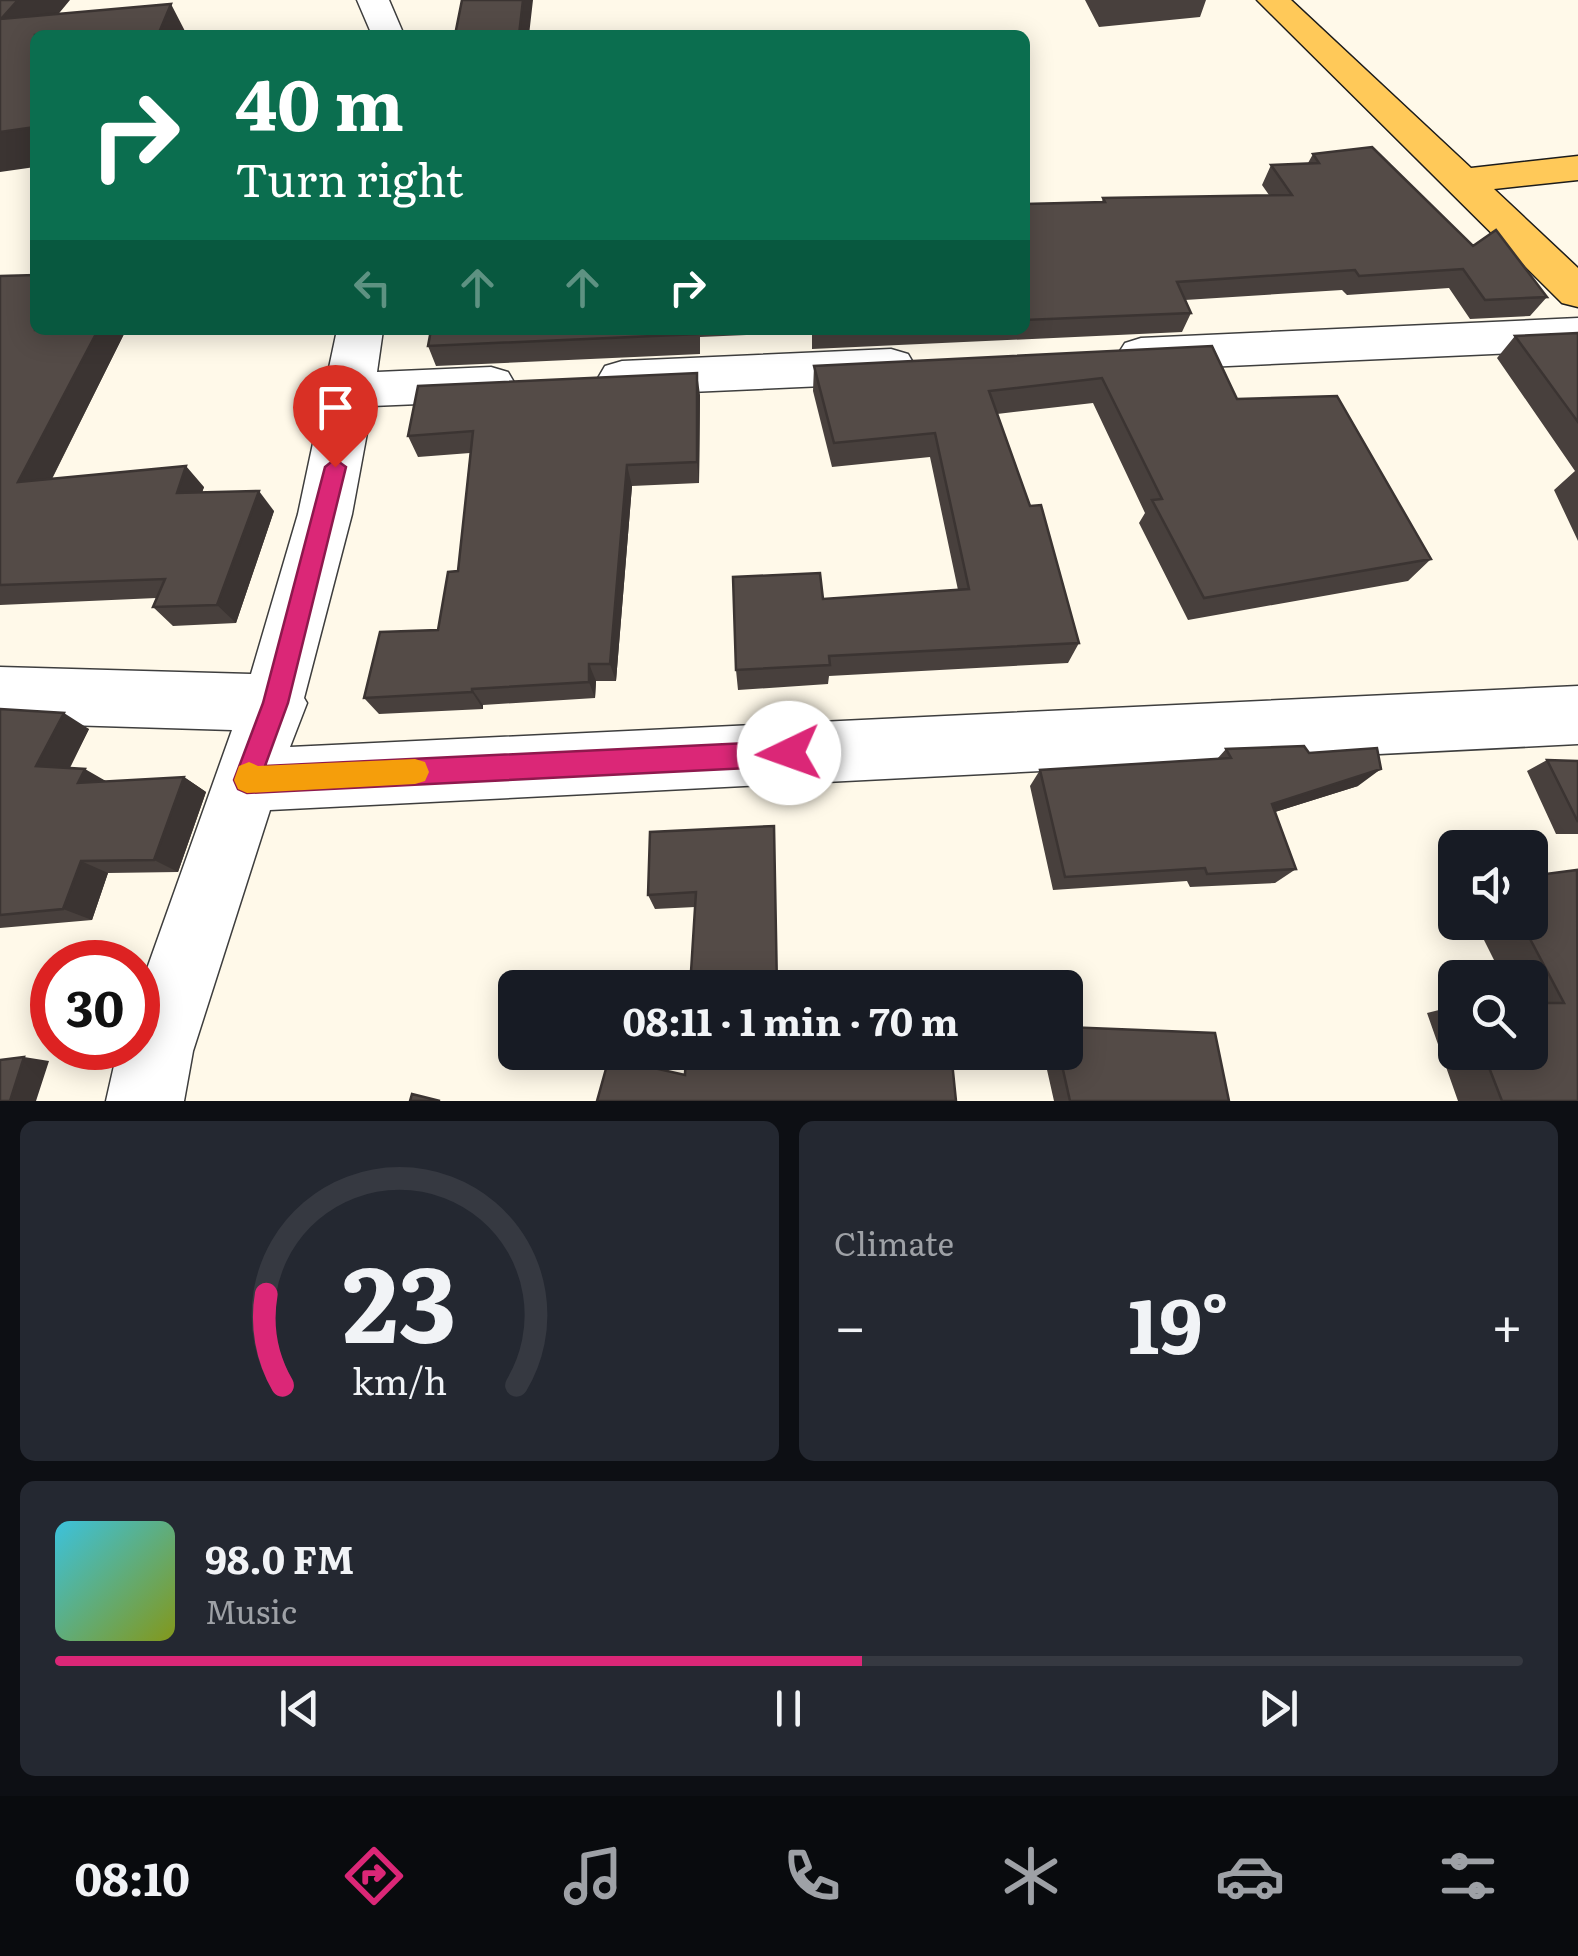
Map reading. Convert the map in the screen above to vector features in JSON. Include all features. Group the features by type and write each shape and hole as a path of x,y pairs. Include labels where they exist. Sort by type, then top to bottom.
{"main road":[{"path":"1273,0 1578,293"},
{"path":"1464,181 1578,168"}],"street":[{"path":"373,0 386,30"},
{"path":"1107,356 1578,334"},
{"path":"144,1101 155,1051 276,703 327,506 352,390 359,335"},
{"path":"585,380 932,364"},
{"path":"352,390 526,382"},
{"path":"0,695 276,703"},
{"path":"247,780 1578,716"}],"building":[{"path":"0,0 18,0 1,19 171,4 160,30 30,30 30,128 0,132"},
{"path":"462,0 523,0 520,30 456,30"},
{"path":"1372,147 1473,246 1496,230 1547,297 1485,300 1463,269 1359,276 1355,270 1177,282 1191,313 1030,320 1030,204 1105,202 1103,198 1292,195 1271,165 1319,163 1313,154"},
{"path":"30,275 30,335 95,335 18,482 186,466 177,493 259,491 217,605 153,607 165,579 0,585 0,276"},
{"path":"1578,333 1578,422 1515,336"},
{"path":"430,335 676,335 428,346"},
{"path":"1212,346 1237,399 1337,396 1431,559 1204,598 1152,500 1162,499 1102,378 989,391 1030,506 1041,505 1079,643 829,656 830,665 736,670 733,577 820,573 823,599 969,589 935,433 834,443 814,366"},
{"path":"697,373 697,462 627,465 610,664 589,664 589,682 364,698 380,632 438,630 448,572 458,571 473,431 408,436 418,386"},
{"path":"0,709 64,713 36,766 85,769 78,783 184,777 154,860 81,861 63,909 0,915"},
{"path":"1304,746 1309,753 1377,748 1381,769 1272,804 1296,869 1207,874 1205,868 1065,877 1040,770 1231,758 1226,749"},
{"path":"1547,760 1578,761 1578,822"},
{"path":"774,826 777,970 691,970 696,892 648,895 650,832"},
{"path":"1577,870 1578,1101 1502,1101 1490,1070 1548,1070 1548,1003 1564,1003 1548,973 1548,960 1541,960 1531,940 1548,940 1548,874"},
{"path":"1083,1028 1215,1033 1229,1101 1070,1101 1063,1070 1083,1070"},
{"path":"24,1057 10,1101 0,1101 0,1060"},
{"path":"606,1070 663,1070 685,1075 685,1070 953,1070 956,1101 597,1101"},
{"path":"412,1094 440,1101 410,1101"}],"slow traffic":[{"path":"249,775 247,780 415,772"}],"route":[{"path":"335,467 276,703 247,780 789,753"}]}
